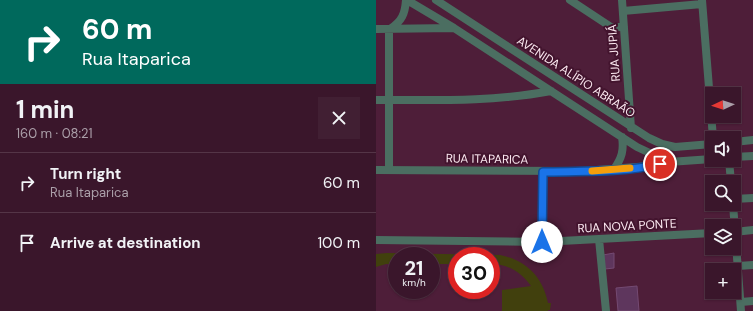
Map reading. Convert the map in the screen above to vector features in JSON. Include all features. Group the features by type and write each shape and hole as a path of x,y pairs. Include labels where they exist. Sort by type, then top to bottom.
{"street":[{"path":"389,29 398,24 404,15 406,0 454,28 637,147 669,162 705,159"},
{"path":"570,0 611,27 624,27"},
{"name":"RUA JUPIÁ","path":"622,0 631,128"},
{"name":"AVENIDA ALÍPIO ABRAÃO","path":"442,2 631,128 649,138 662,144 675,147 705,145"},
{"path":"623,11 702,2 712,131"},
{"path":"376,29 454,28"},
{"path":"389,29 389,170"},
{"path":"376,100 497,99 521,97 550,91"},
{"path":"614,169 622,155 622,137"},
{"path":"741,141 753,140"},
{"path":"741,157 753,156"},
{"name":"RUA ITAPARICA","path":"376,170 543,172 614,169 650,166 669,162"},
{"path":"542,242 543,172"},
{"path":"741,199 753,198"},
{"path":"741,231 753,230"},
{"name":"RUA NOVA PONTE","path":"376,240 542,242 705,233"},
{"path":"599,239 606,311"},
{"path":"741,266 753,264"},
{"path":"741,299 742,311"},
{"path":"741,302 753,301"}],"shaded area":[{"path":"388,253 388,264 376,267 376,254"},
{"path":"440,254 448,254 448,264 440,264"},
{"path":"500,255 518,261 532,271 542,285 548,303 551,303 550,310 502,311 502,290 531,286 514,270 500,264"}],"building":[{"path":"614,253 614,268 605,269 603,255"},
{"path":"637,286 639,311 618,311 616,288"}],"slow traffic":[{"path":"592,171 630,168"}],"route":[{"path":"542,242 543,172 614,169 660,164"}]}
